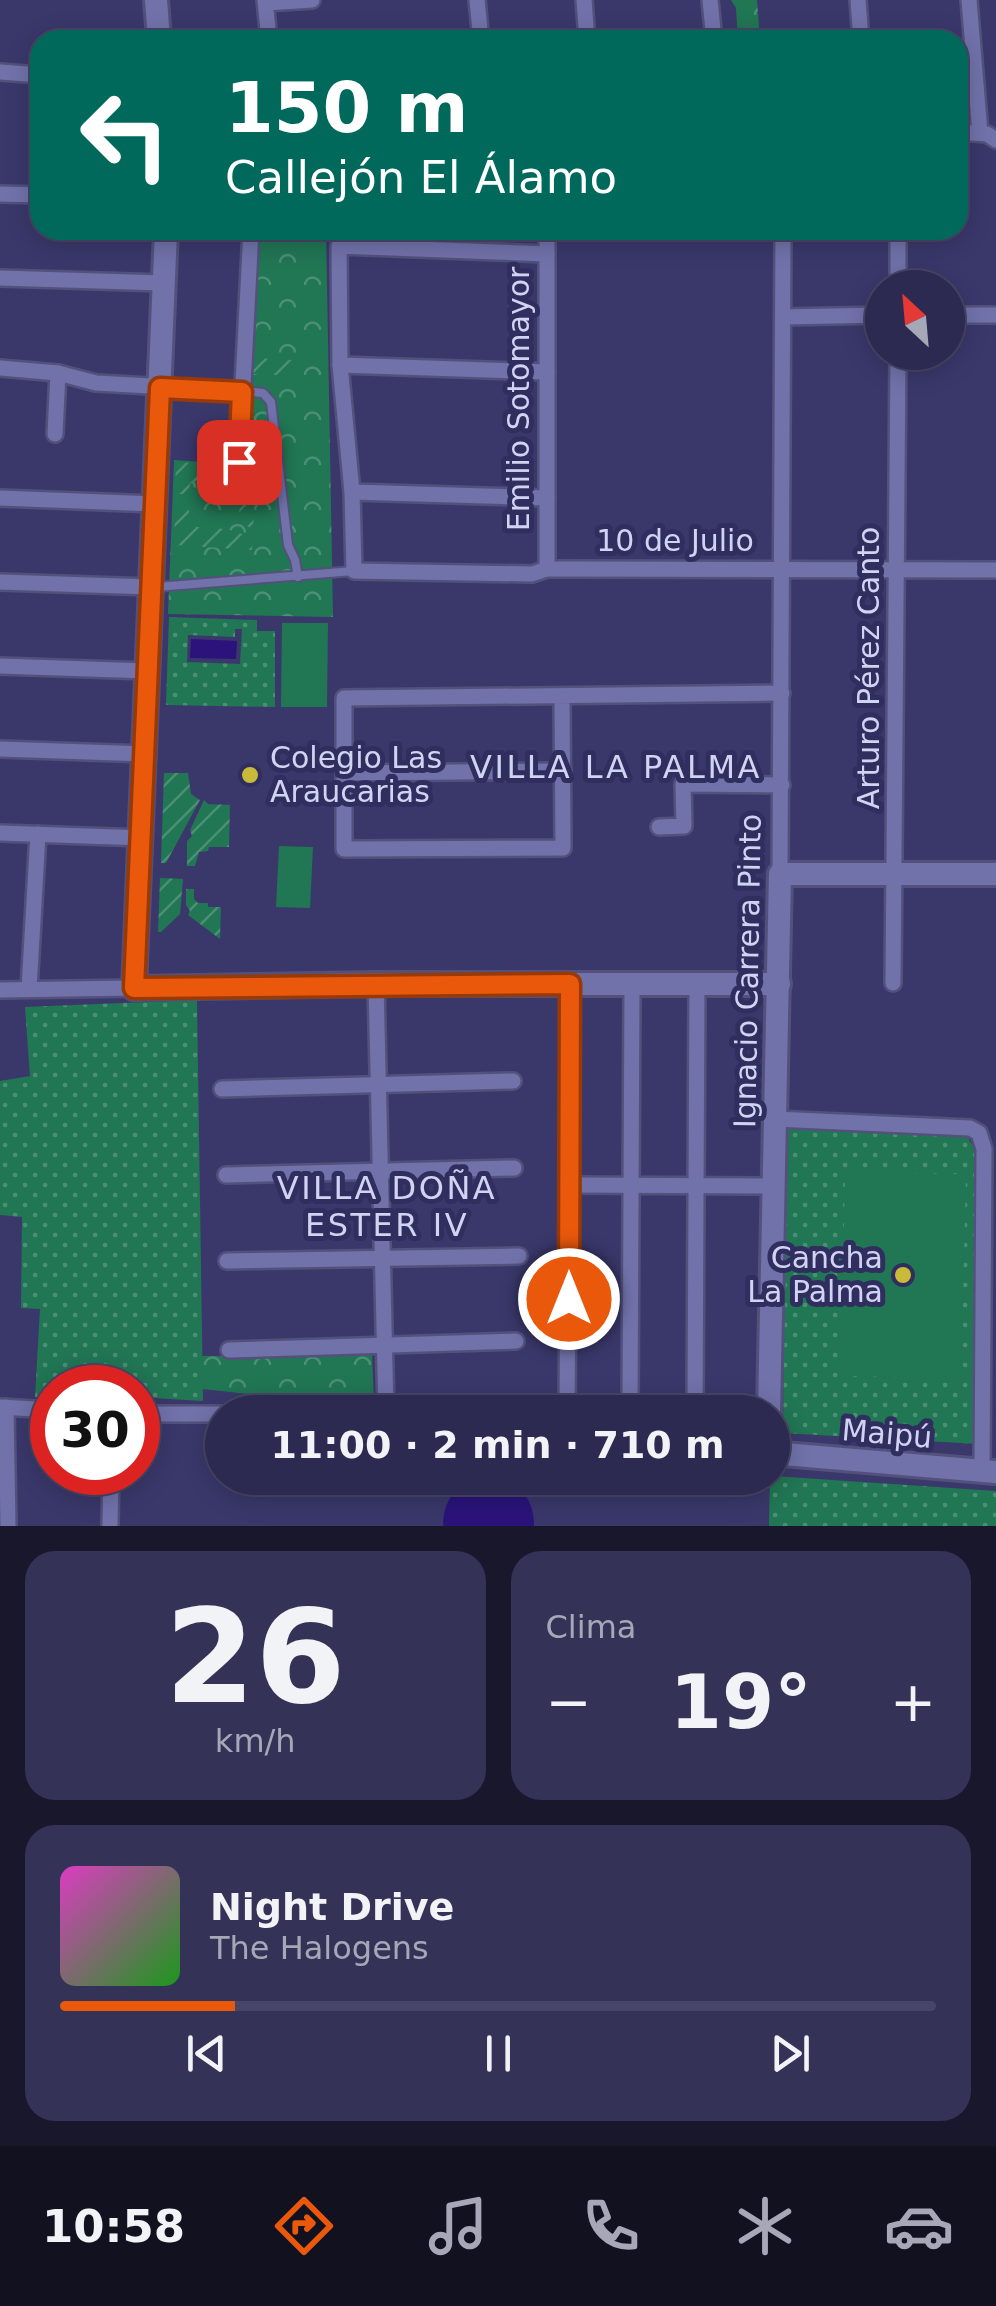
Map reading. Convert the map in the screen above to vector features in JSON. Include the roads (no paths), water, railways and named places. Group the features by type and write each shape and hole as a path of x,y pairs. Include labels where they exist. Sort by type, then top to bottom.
{"street":[{"path":"156,0 159,30"},
{"path":"268,30 266,2 312,0"},
{"path":"478,0 480,30"},
{"path":"584,0 586,30"},
{"path":"710,0 713,30"},
{"path":"858,0 860,30"},
{"path":"968,0 980,133"},
{"path":"0,72 30,74"},
{"path":"968,132 996,140"},
{"path":"0,194 30,195"},
{"path":"134,988 166,240"},
{"path":"239,462 250,240"},
{"name":"Emilio Sotomayor","path":"547,240 547,569"},
{"name":"Ignacio Carrera Pinto","path":"769,1395 782,785 783,240"},
{"path":"898,240 898,270"},
{"path":"354,571 352,492 340,365 339,246 547,254"},
{"path":"0,278 164,283"},
{"path":"783,317 865,315"},
{"path":"965,315 996,315"},
{"path":"340,365 547,372"},
{"path":"0,368 58,374 96,383 242,392"},
{"name":"Arturo Pérez Canto","path":"894,984 898,370"},
{"path":"55,434 58,374"},
{"path":"352,492 547,498"},
{"path":"0,498 154,504"},
{"name":"10 de Julio","path":"354,571 532,574 547,569 996,570"},
{"path":"0,582 152,588"},
{"path":"0,666 148,671"},
{"path":"562,696 563,848 344,849 344,698 782,693"},
{"path":"0,749 146,754"},
{"path":"344,773 563,771"},
{"path":"660,827 684,826 683,784 782,785"},
{"path":"0,833 142,838"},
{"path":"29,990 38,834"},
{"path":"780,874 996,874"},
{"path":"694,1395 697,983"},
{"path":"0,990 376,984 779,984"},
{"path":"376,984 386,1395"},
{"path":"568,1395 570,984"},
{"path":"630,1395 632,984"},
{"path":"222,1089 513,1081"},
{"path":"775,1119 970,1128 980,1133 984,1149 989,1472"},
{"path":"226,1175 514,1168"},
{"path":"570,1185 774,1186"},
{"path":"227,1261 518,1256"},
{"path":"229,1350 516,1341"},
{"path":"8,1526 3,1407 30,1409"},
{"path":"160,1414 205,1414"},
{"name":"Maipú","path":"790,1455 989,1472"},
{"path":"110,1526 111,1495"}],"lane":[{"path":"242,392 263,393 270,402 288,545 296,560 298,577"},
{"path":"152,588 354,571"}],"place":[{"name":"Colegio Las Araucarias","path":"250,775"},
{"name":"Cancha La Palma","path":"903,1275"}],"district":[{"name":"VILLA LA PALMA","path":"616,767"},
{"name":"VILLA DOÑA ESTER IV","path":"387,1206"}]}
